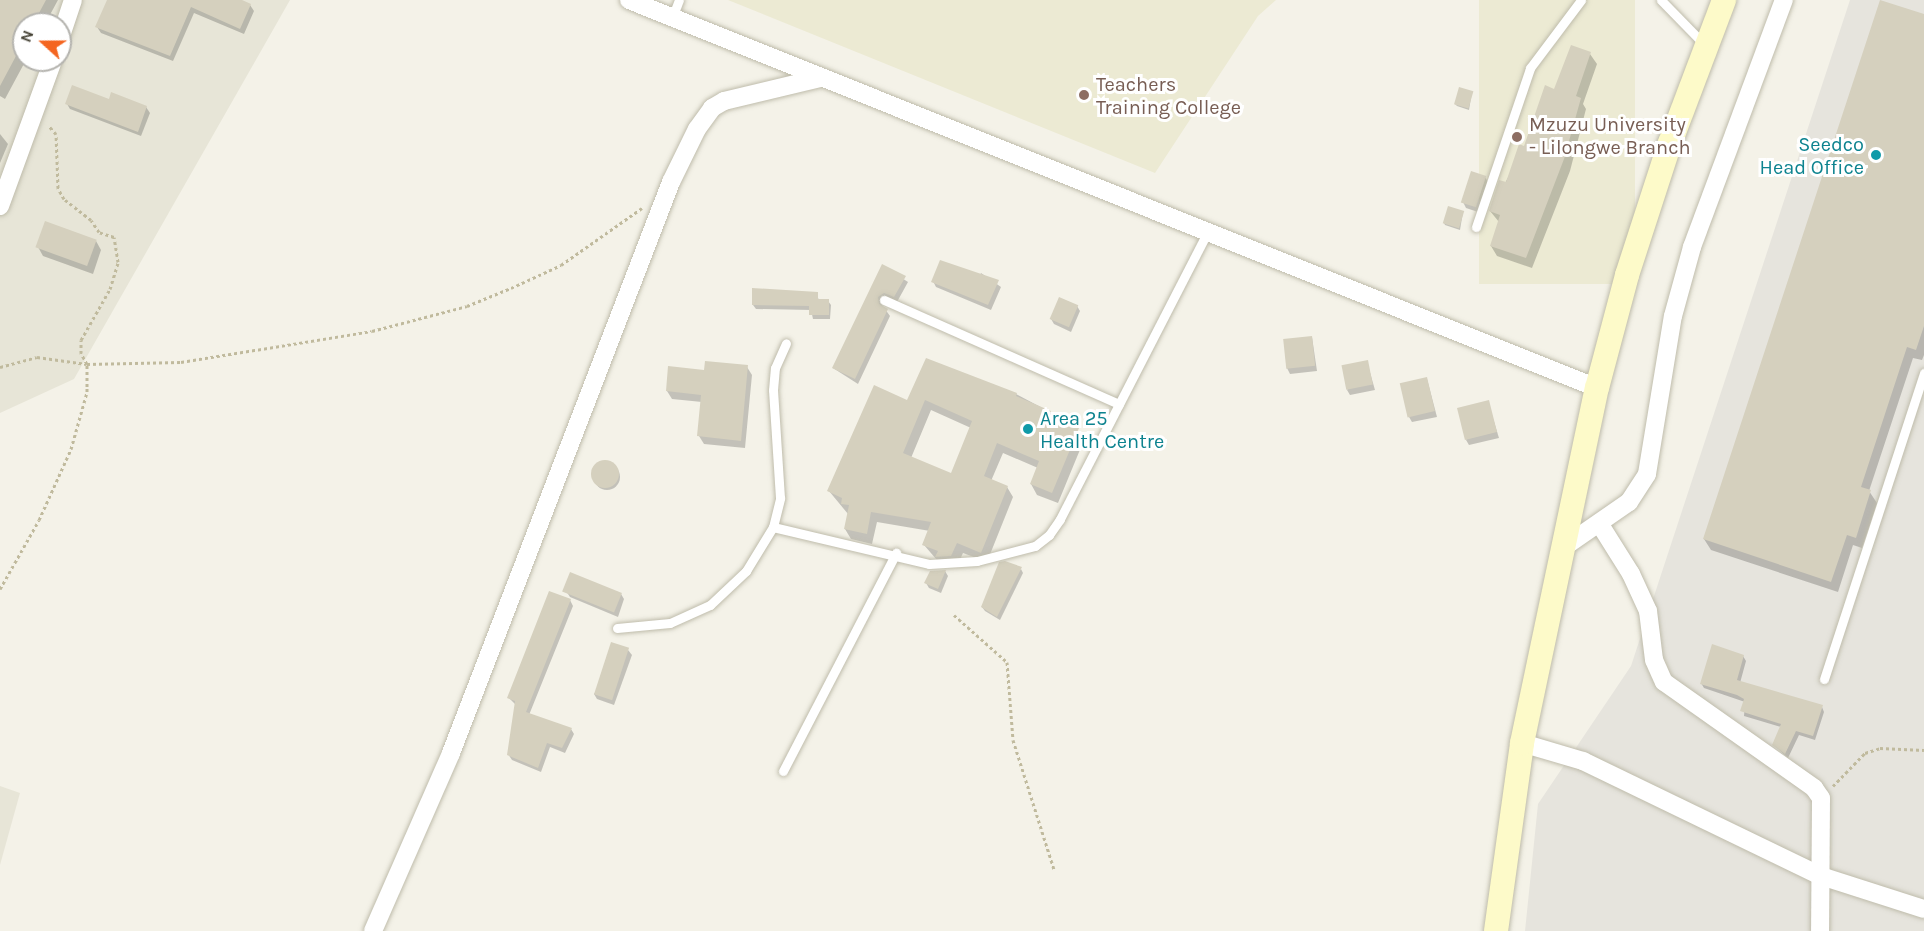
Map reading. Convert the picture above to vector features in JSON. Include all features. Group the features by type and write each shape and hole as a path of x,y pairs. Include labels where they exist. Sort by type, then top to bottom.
{"main road":[{"path":"1496,931 1522,743 1561,549 1597,388 1627,274 1706,45 1724,0"}],"street":[{"path":"629,0 1597,388"},
{"path":"1561,549 1629,502 1647,474 1673,316 1692,247 1784,0"},
{"path":"0,206 49,72"},
{"path":"373,931 451,753 671,182 700,123 712,108 724,101 819,78"},
{"path":"1599,523 1631,574 1648,610 1654,660 1664,682 1814,788 1821,798 1820,931"},
{"path":"1522,743 1583,761 1821,876 1924,909"}],"lane":[{"path":"672,18 679,0"},
{"path":"1476,226 1530,68 1581,0"},
{"path":"1661,0 1706,45"},
{"path":"773,527 896,553 929,564 977,561 1035,546 1049,536 1060,519 1207,233"},
{"path":"884,300 1119,404"},
{"path":"617,628 670,623 710,605 746,571 773,527 780,498 773,390 776,368 786,343"},
{"path":"1824,679 1924,373"},
{"path":"783,771 896,553"}],"path":[{"path":"0,589 1,582 39,520 71,449 87,392 87,364 81,353 81,340 110,289 119,249 114,237 99,232 91,220 64,199 58,188 56,134 36,111"},
{"path":"0,367 37,357 87,364 181,362 372,331 467,306 561,265 649,203 671,182"},
{"path":"954,615 1007,662 1013,740 1053,869"},
{"path":"1821,798 1865,753 1880,748 1924,750"}],"shaded area":[{"path":"0,0 290,0 74,379 0,413"},
{"name":"Teachers Training College","path":"728,0 1276,0 1258,16 1155,173"},
{"name":"Mzuzu University - Lilongwe Branch","path":"1479,0 1635,0 1635,284 1479,284"},
{"path":"1850,0 1924,0 1924,931 1525,931 1538,804 1631,666"},
{"path":"0,786 20,793 0,865"}],"building":[{"path":"0,0 46,0 40,12 12,12 12,64 0,86"},
{"path":"107,0 242,0 251,4 240,29 191,7 170,56 95,27"},
{"name":"Seedco Head Office","path":"1880,0 1924,14 1924,326 1916,350 1907,347 1861,487 1871,490 1856,538 1847,535 1831,582 1703,539"},
{"path":"1571,45 1591,52 1576,96 1581,98 1564,159 1526,258 1490,246 1500,215 1489,211 1499,180 1506,182 1519,144 1524,146 1545,85 1554,89"},
{"path":"72,85 109,99 111,92 147,106 138,132 65,104"},
{"path":"1459,87 1473,91 1468,108 1454,104"},
{"path":"1471,171 1486,176 1476,207 1461,202"},
{"path":"1448,206 1464,211 1459,228 1443,223"},
{"path":"45,221 97,240 87,266 35,247"},
{"path":"940,260 999,280 988,305 931,282"},
{"path":"882,264 906,276 894,297 884,293 878,297 879,304 888,309 855,379 832,368"},
{"path":"752,288 818,292 818,299 829,299 829,315 809,315 809,306 752,305"},
{"path":"1059,297 1078,305 1069,327 1050,319"},
{"path":"1312,336 1315,366 1286,369 1283,339"},
{"path":"926,358 1017,393 1016,396 1051,411 1048,416 1079,428 1052,493 1030,484 1039,461 997,443 984,476 1008,486 981,553 957,543 951,556 935,557 938,551 922,545 931,522 871,512 867,534 844,529 849,505 841,504 842,498 827,491 874,385 907,400","holes":["925,400 972,421 951,473 903,453"]},
{"path":"1368,360 1373,385 1346,390 1341,365"},
{"path":"705,361 748,365 741,441 697,436 701,395 666,391 668,366 704,370"},
{"path":"1427,377 1435,411 1408,417 1400,383"},
{"path":"1489,400 1497,432 1465,440 1457,408"},
{"path":"605,460 615,464 619,474 615,484 605,488 595,484 591,474 595,464"},
{"path":"1005,561 1022,567 997,617 981,607 999,562"},
{"path":"946,570 938,589 924,583 930,571"},
{"path":"570,572 622,593 614,612 562,591"},
{"path":"549,591 571,599 526,712 572,728 562,748 547,743 538,768 507,755 515,701 507,698"},
{"path":"611,642 629,648 612,700 594,694"},
{"path":"1712,644 1744,655 1737,680 1823,705 1813,736 1796,731 1785,754 1772,745 1781,724 1740,711 1744,699 1737,695 1700,684"}],"place":[{"name":"Teachers Training College","path":"1084,95"},
{"name":"Mzuzu University - Lilongwe Branch","path":"1517,137"},
{"name":"Seedco Head Office","path":"1876,155"},
{"name":"Area 25 Health Centre","path":"1028,429"}]}
